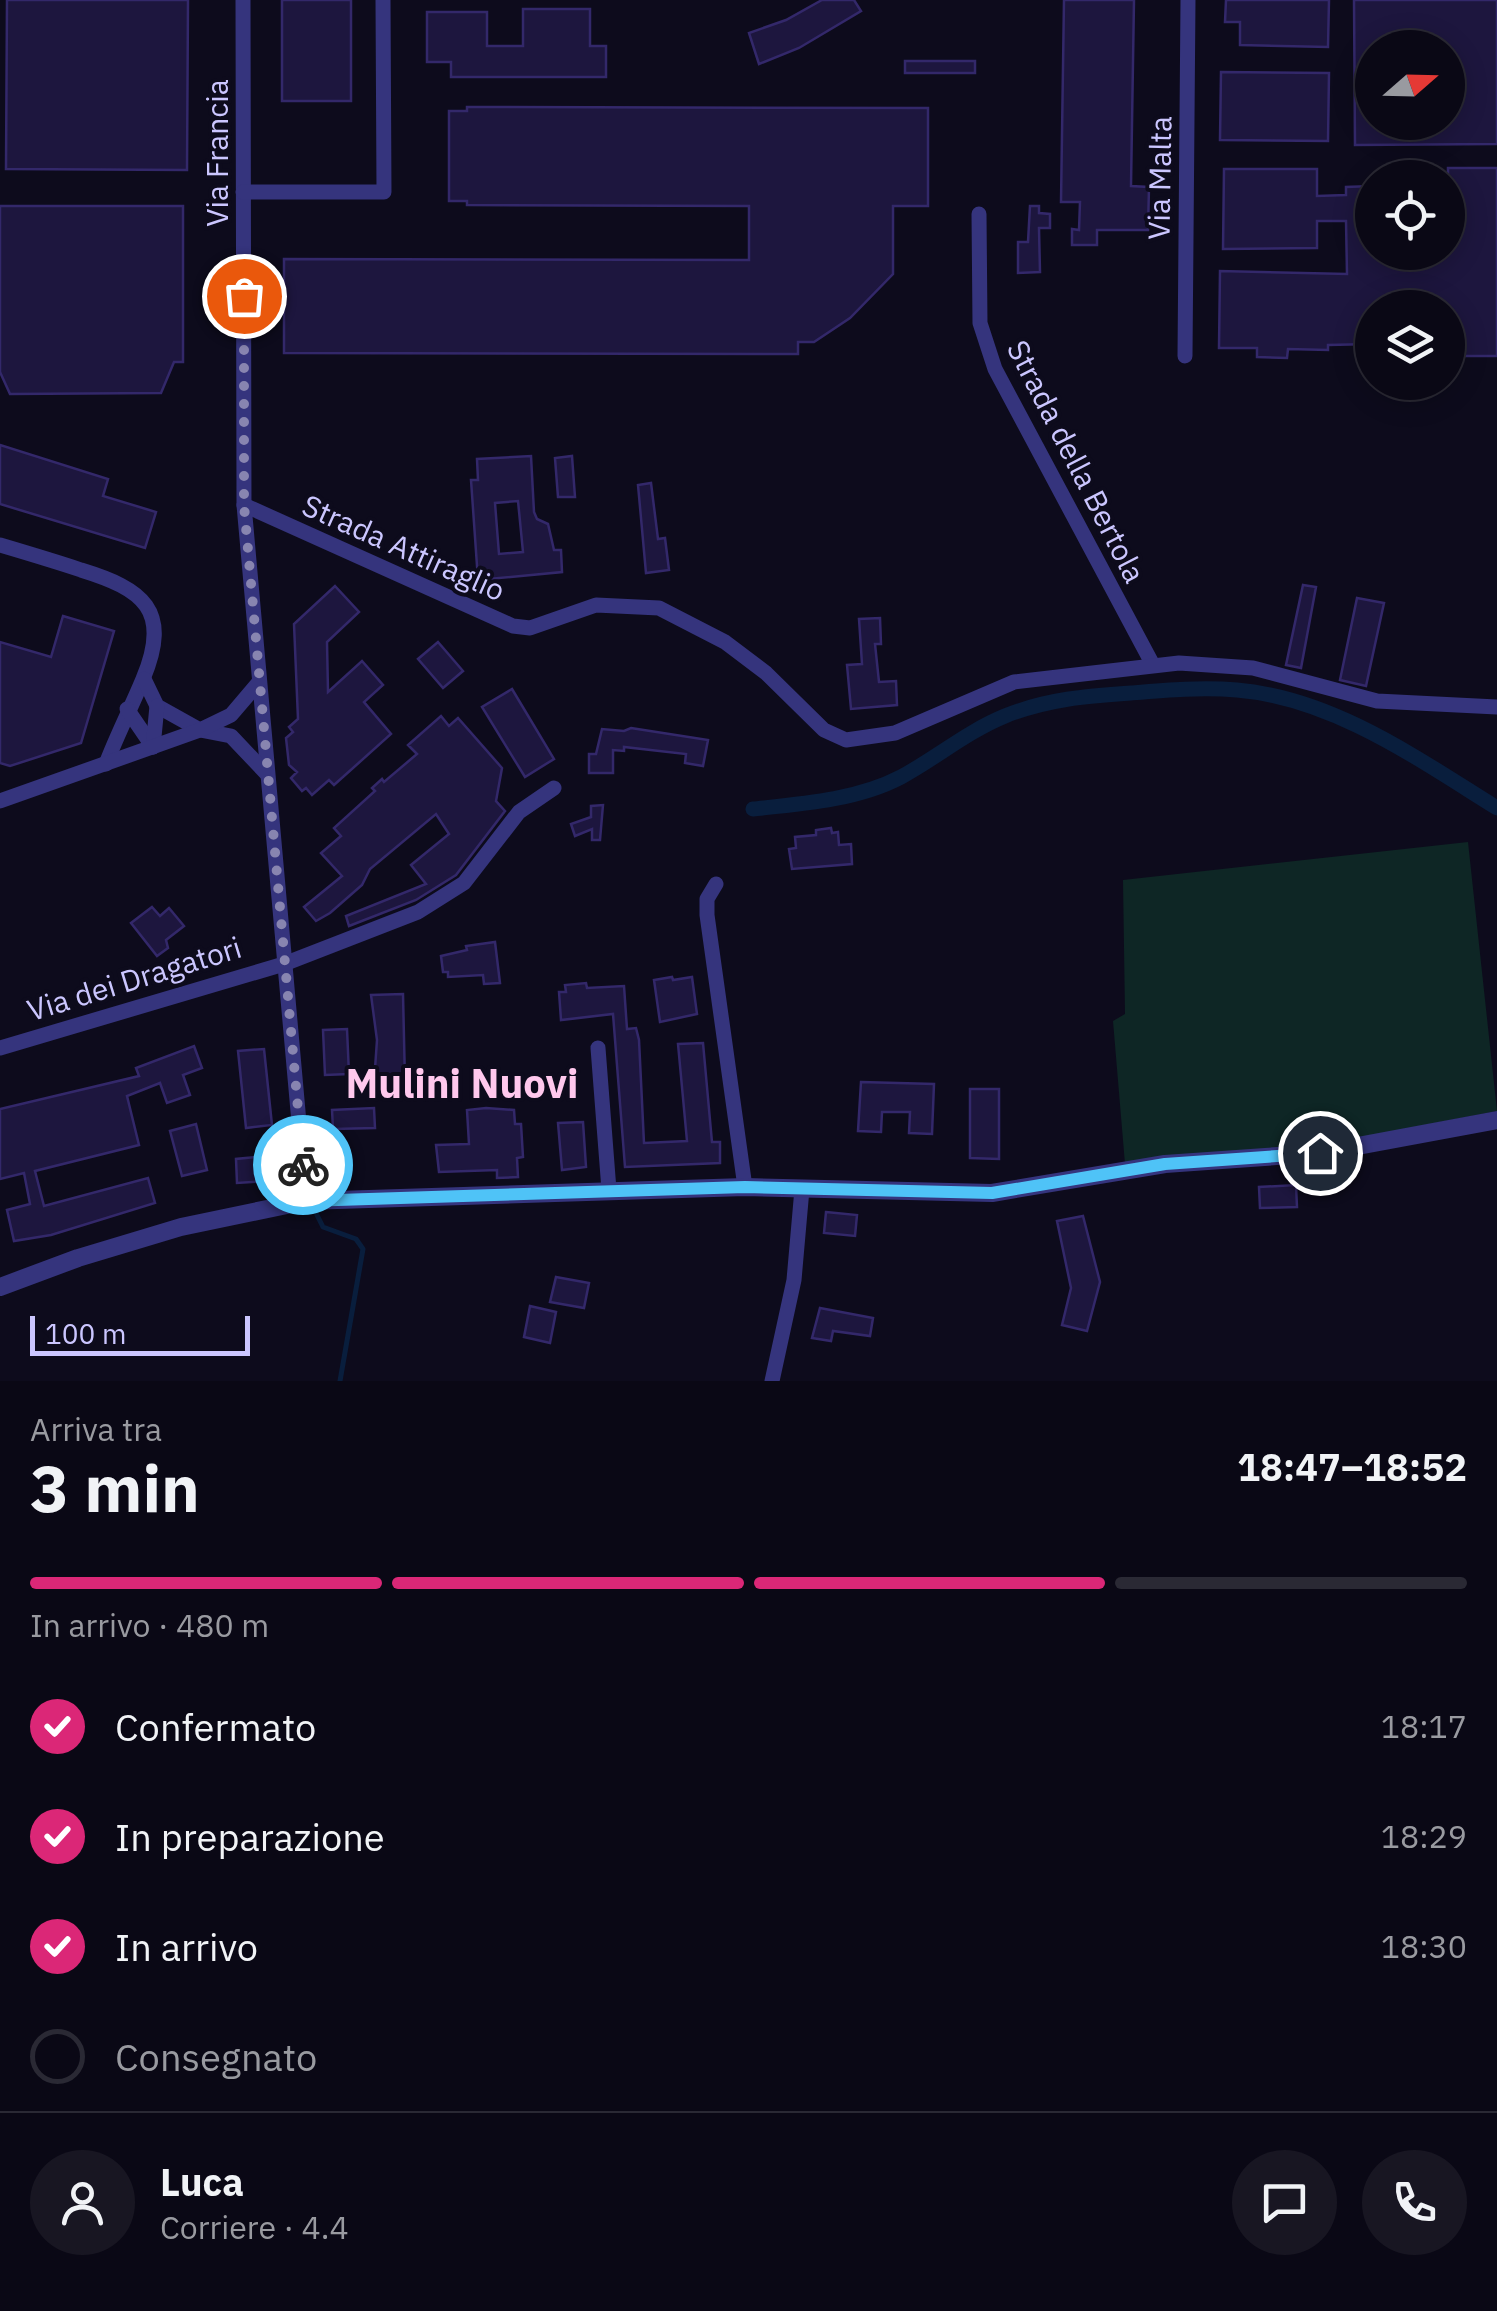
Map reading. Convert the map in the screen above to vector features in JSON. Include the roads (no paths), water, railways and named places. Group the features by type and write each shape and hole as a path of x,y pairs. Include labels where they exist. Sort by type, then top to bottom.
{"street":[{"name":"Via Francia","path":"243,0 244,505 306,1201"},
{"path":"244,192 384,192 383,0"},
{"name":"Via Malta","path":"1185,356 1188,0"},
{"name":"Strada della Bertola","path":"979,214 980,323 994,369 1153,665"},
{"name":"Strada Attiraglio","path":"244,505 512,626 530,628 596,605 660,608 725,642 766,672 824,730 846,740 895,733 1014,682 1196,662 1253,668 1377,702 1497,707"},
{"path":"0,545 119,582 146,604 154,628 144,679 127,708 106,764"},
{"path":"144,679 157,706 153,747"},
{"path":"0,801 200,730 232,715 260,682"},
{"path":"157,706 200,730 231,736 268,774"},
{"path":"127,708 153,747"},
{"path":"232,715 263,720"},
{"path":"231,736 263,720"},
{"name":"Via dei Dragatori","path":"0,1048 284,964 402,919 464,883 518,812 554,788"},
{"path":"716,884 707,899 707,914 745,1187"},
{"path":"598,1048 609,1190"},
{"path":"0,1288 78,1258 181,1227 306,1201 745,1187 956,1194 1029,1189 1165,1164 1320,1153 1497,1120"},
{"path":"772,1381 794,1280 802,1189"}],"waterway":[{"path":"753,809 829,800 884,785 991,722 1036,706 1099,695 1211,689 1272,695 1341,718 1405,751 1497,808"},
{"path":"317,1215 323,1227 356,1239 363,1249 340,1381"}],"district":[{"name":"Mulini Nuovi","path":"462,1083"}]}
